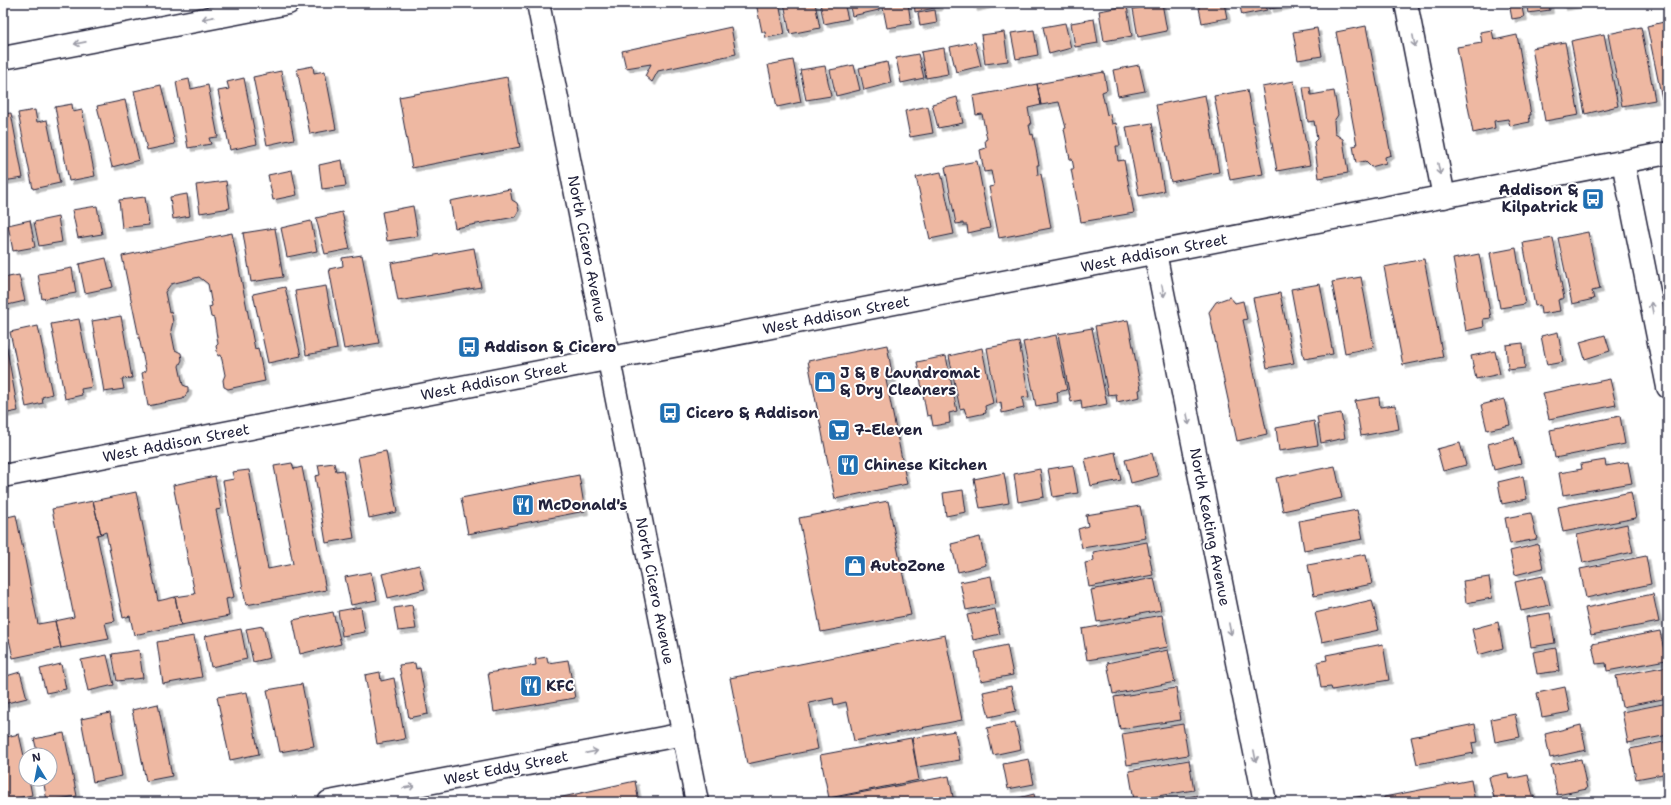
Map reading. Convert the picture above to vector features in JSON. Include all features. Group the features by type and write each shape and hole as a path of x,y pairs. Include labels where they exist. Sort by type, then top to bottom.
{"street":[{"path":"3,58 288,3"},
{"name":"North Cicero Avenue","path":"538,3 697,802"},
{"path":"1406,3 1444,197"},
{"name":"West Addison Street","path":"3,476 1668,153"},
{"path":"1623,162 1668,387"},
{"name":"North Keating Avenue","path":"1155,253 1265,802"},
{"name":"West Eddy Street","path":"329,802 684,734"}],"building":[{"path":"756,3 779,3 785,34 766,38 765,32 762,32"},
{"path":"784,3 815,3 820,28 790,34"},
{"path":"820,3 844,3 848,19 824,24"},
{"path":"849,3 878,3 879,10 852,16"},
{"path":"882,3 908,3 911,24 887,28"},
{"path":"914,3 938,3 939,7 915,12"},
{"path":"973,3 994,3 974,8"},
{"path":"1162,3 1167,31 1138,37 1133,9"},
{"path":"1198,3 1224,3 1227,18 1202,23"},
{"path":"1239,3 1266,3 1267,10 1242,15"},
{"path":"1269,3 1300,3 1270,9"},
{"path":"1509,3 1521,3 1524,17 1512,19"},
{"path":"1526,3 1549,3 1550,10 1528,13"},
{"path":"1562,3 1585,3 1563,7"},
{"path":"1127,6 1132,36 1104,41 1099,11"},
{"path":"935,10 937,23 920,26 918,13"},
{"path":"1094,19 1098,43 1075,47 1071,23"},
{"path":"1668,21 1668,98 1662,99 1647,26"},
{"path":"1065,23 1071,48 1049,54 1043,27"},
{"path":"1366,26 1391,155 1385,157 1386,163 1371,167 1365,161 1356,163 1353,146 1357,145 1336,32"},
{"path":"731,27 736,54 658,71 652,82 645,76 651,64 626,68 622,51"},
{"path":"1641,27 1655,100 1622,106 1608,34"},
{"path":"1317,28 1322,56 1298,60 1293,32"},
{"path":"1034,30 1038,55 1016,59 1011,33"},
{"path":"1492,30 1494,40 1517,35 1531,115 1529,115 1530,122 1510,126 1508,119 1494,121 1495,128 1473,133 1457,47 1482,43 1480,32"},
{"path":"1004,32 1008,61 985,64 981,35"},
{"path":"1604,34 1618,106 1585,114 1571,41"},
{"path":"975,42 981,66 956,72 950,47"},
{"path":"1565,42 1579,115 1545,121 1532,48"},
{"path":"944,48 948,74 926,78 921,52"},
{"path":"918,54 924,78 901,83 896,58"},
{"path":"793,60 801,102 777,107 768,65"},
{"path":"887,62 891,83 864,90 859,68"},
{"path":"854,65 860,90 836,96 830,70"},
{"path":"1139,65 1145,91 1118,96 1113,70"},
{"path":"313,66 314,73 325,71 336,129 310,134 297,69"},
{"path":"825,66 831,96 806,100 800,70"},
{"path":"281,71 294,139 267,145 253,77"},
{"path":"1104,72 1107,90 1102,92 1107,115 1110,114 1112,124 1116,123 1120,146 1116,146 1118,161 1124,160 1134,213 1081,222 1071,169 1074,169 1072,159 1070,159 1064,129 1066,128 1059,102 1041,105 1037,84"},
{"path":"507,77 520,147 412,168 399,97"},
{"path":"244,78 257,144 230,150 218,91 229,89 227,82"},
{"path":"189,79 191,89 208,85 218,137 209,138 211,144 188,148 176,82"},
{"path":"1294,81 1310,165 1277,171 1262,87"},
{"path":"1037,84 1041,105 1028,108 1031,125 1029,125 1031,135 1033,134 1039,165 1037,165 1038,175 1041,174 1051,228 999,238 989,187 994,186 991,171 984,172 980,150 986,148 985,140 987,139 982,114 976,115 973,96"},
{"path":"161,85 175,144 147,150 134,91"},
{"path":"1303,87 1310,87 1311,95 1334,91 1338,115 1334,121 1335,134 1343,139 1348,173 1319,178 1314,142 1317,139 1314,121 1308,122"},
{"path":"1247,90 1263,174 1230,180 1214,96"},
{"path":"1205,95 1219,172 1171,182 1156,105"},
{"path":"957,97 963,123 938,128 932,104"},
{"path":"125,100 139,160 112,167 97,106"},
{"path":"72,104 73,112 82,110 95,176 69,181 55,107"},
{"path":"928,106 933,133 910,137 905,111"},
{"path":"35,110 37,122 47,120 60,183 33,189 18,113"},
{"path":"11,113 23,178 3,181 3,114"},
{"path":"1152,123 1164,191 1139,196 1126,127"},
{"path":"342,160 346,186 322,189 319,165"},
{"path":"977,161 990,228 968,233 967,225 963,225 963,223 956,224 945,167"},
{"path":"292,170 297,195 273,200 268,175"},
{"path":"941,172 954,234 930,239 916,177"},
{"path":"226,181 230,208 200,213 196,185"},
{"path":"510,189 512,200 517,203 519,210 515,217 455,228 450,201"},
{"path":"187,194 190,216 173,219 170,197"},
{"path":"145,197 149,225 122,228 119,200"},
{"path":"97,206 102,234 78,238 72,210"},
{"path":"413,206 418,236 387,241 382,212"},
{"path":"342,212 350,249 325,254 316,218"},
{"path":"58,217 62,242 39,246 34,222"},
{"path":"30,220 35,247 13,251 8,225"},
{"path":"311,221 317,251 287,257 281,228"},
{"path":"275,228 283,277 251,282 243,233"},
{"path":"1588,232 1600,289 1592,291 1594,299 1572,304 1558,238"},
{"path":"232,233 255,349 258,348 265,381 228,389 224,387 223,380 225,375 221,355 218,356 216,346 218,344 214,318 211,317 209,307 212,306 208,284 199,277 171,284 165,292 169,312 171,311 173,322 171,330 175,350 181,353 182,360 179,366 183,385 188,387 188,392 183,399 148,406 142,373 146,371 122,256"},
{"path":"1553,238 1564,298 1558,300 1560,311 1541,314 1540,305 1535,306 1523,243"},
{"path":"474,248 481,287 398,301 391,263"},
{"path":"1516,248 1525,304 1500,308 1490,253"},
{"path":"1479,254 1491,318 1483,319 1484,327 1466,331 1453,259"},
{"path":"362,255 379,343 344,349 329,269 343,266 342,258"},
{"path":"106,258 113,287 85,293 79,264"},
{"path":"1424,259 1443,357 1403,365 1384,267"},
{"path":"72,268 76,293 42,299 38,274"},
{"path":"19,275 25,301 3,306 3,278"},
{"path":"1361,277 1374,347 1345,353 1332,282"},
{"path":"1320,284 1333,354 1304,359 1291,289"},
{"path":"326,286 337,349 306,355 295,291"},
{"path":"285,287 301,356 268,363 253,294"},
{"path":"1280,293 1294,363 1267,368 1253,298"},
{"path":"1230,297 1235,303 1243,301 1247,319 1243,320 1267,434 1237,441 1209,312 1216,302"},
{"path":"121,316 132,378 122,379 124,389 104,392 92,321"},
{"path":"79,319 92,387 81,389 82,395 65,399 51,324"},
{"path":"1128,320 1141,389 1139,390 1140,397 1117,402 1116,394 1108,395 1095,326"},
{"path":"38,326 52,394 42,397 43,403 26,407 10,332"},
{"path":"1092,328 1107,404 1082,409 1081,400 1071,402 1058,334"},
{"path":"1558,332 1563,362 1547,365 1541,336"},
{"path":"1056,335 1067,390 1057,392 1058,402 1036,406 1023,342"},
{"path":"1605,335 1610,351 1585,359 1580,342"},
{"path":"1019,342 1029,397 1022,398 1024,408 1002,413 1001,402 997,404 987,348"},
{"path":"1523,343 1525,368 1508,370 1506,345"},
{"path":"3,344 6,344 18,411 3,414"},
{"path":"887,345 893,379 886,380 907,484 835,499 808,361"},
{"path":"982,348 993,403 985,406 986,413 967,417 964,408 960,409 949,356"},
{"path":"1495,351 1500,374 1476,379 1471,356"},
{"path":"946,356 957,411 949,413 950,423 933,426 931,415 927,416 917,362"},
{"path":"1610,379 1616,405 1549,419 1543,393"},
{"path":"1379,397 1380,407 1395,405 1399,429 1361,436 1355,401"},
{"path":"1504,399 1510,425 1487,430 1481,405"},
{"path":"1341,413 1345,438 1321,443 1317,417"},
{"path":"1620,416 1625,444 1555,458 1550,430"},
{"path":"1314,421 1318,445 1279,451 1276,428"},
{"path":"1514,437 1521,463 1494,470 1488,444"},
{"path":"1460,443 1466,465 1443,471 1437,449"},
{"path":"386,451 397,512 369,518 358,457"},
{"path":"1115,452 1121,480 1091,486 1085,459"},
{"path":"1152,453 1158,476 1131,483 1125,460"},
{"path":"1605,460 1606,466 1628,462 1632,483 1563,495 1559,473 1582,469 1581,464"},
{"path":"292,463 294,469 302,467 326,590 246,605 223,481 234,479 232,472 249,470 268,569 293,564 274,466"},
{"path":"334,463 336,471 343,470 354,538 326,543 315,476 320,475 318,465"},
{"path":"1073,465 1078,493 1053,497 1048,469"},
{"path":"1335,466 1342,498 1283,511 1276,478"},
{"path":"1040,469 1044,497 1018,502 1014,474"},
{"path":"1004,473 1009,503 980,508 974,479"},
{"name":"McDonald's","path":"579,475 585,511 468,534 461,498"},
{"path":"215,476 221,509 216,510 234,597 226,599 229,616 181,625 175,597 195,594 173,485"},
{"path":"1523,476 1527,499 1502,504 1498,482"},
{"path":"963,490 966,512 946,516 943,493"},
{"path":"136,492 158,601 175,597 181,625 134,635 130,616 123,618 106,532 101,534 93,501"},
{"path":"1631,492 1636,518 1563,532 1558,507"},
{"path":"93,501 101,534 97,535 115,621 105,623 109,639 61,648 55,621 74,617 52,509"},
{"name":"AutoZone","path":"888,501 911,615 821,632 799,518"},
{"path":"1140,506 1146,538 1082,548 1078,529 1088,526 1086,515"},
{"path":"1357,510 1363,539 1304,550 1299,521"},
{"path":"1531,513 1537,539 1510,544 1505,518"},
{"path":"16,515 38,624 55,621 61,648 13,658 9,639 3,640 3,518"},
{"path":"1627,524 1633,552 1583,563 1577,535"},
{"path":"980,537 986,565 958,572 951,544"},
{"path":"1147,542 1153,575 1089,587 1085,563 1094,561 1093,552"},
{"path":"1538,544 1543,568 1515,575 1510,551"},
{"path":"1366,554 1372,584 1314,596 1308,565"},
{"path":"1646,556 1651,584 1586,598 1580,569"},
{"path":"419,565 425,589 388,598 382,574"},
{"path":"371,572 377,600 351,605 345,577"},
{"path":"991,576 996,604 966,610 960,582"},
{"path":"1543,576 1550,605 1521,611 1515,582"},
{"path":"1489,577 1492,598 1466,603 1463,581"},
{"path":"1154,578 1161,610 1097,622 1091,590"},
{"path":"1653,594 1659,622 1591,635 1585,608"},
{"path":"1372,600 1379,630 1322,642 1315,613"},
{"path":"412,605 416,629 398,631 394,608"},
{"path":"361,607 365,632 342,636 338,611"},
{"path":"995,609 1000,634 973,640 967,615"},
{"path":"333,612 341,644 300,654 293,620"},
{"path":"1550,613 1555,643 1531,647 1526,617"},
{"path":"1162,615 1168,647 1087,660 1082,629"},
{"path":"1498,622 1503,648 1478,655 1472,629"},
{"path":"263,626 270,658 253,662 246,629"},
{"path":"241,629 247,659 211,667 205,636"},
{"path":"1660,631 1666,660 1607,671 1606,663 1596,664 1592,644"},
{"path":"945,635 962,720 854,741 846,702 834,705 833,698 809,703 818,749 747,764 730,678"},
{"path":"194,636 202,677 163,684 157,642"},
{"path":"1383,644 1389,680 1332,690 1331,687 1321,688 1317,662 1327,660 1326,655"},
{"path":"1007,645 1013,675 981,681 975,652"},
{"path":"1556,648 1559,671 1537,674 1533,652"},
{"path":"139,650 143,678 117,681 112,654"},
{"path":"1168,650 1175,682 1113,694 1107,663"},
{"path":"107,655 114,685 88,691 81,660"},
{"name":"KFC","path":"547,657 548,663 568,660 575,698 494,712 488,673 536,665 535,659"},
{"path":"415,663 416,669 420,668 428,714 409,718 399,665"},
{"path":"61,664 66,689 46,693 40,669"},
{"path":"1668,666 1668,698 1622,707 1616,676"},
{"path":"20,672 27,698 3,704 3,677"},
{"path":"380,672 381,681 394,678 405,739 377,744 365,675"},
{"path":"302,684 314,746 280,752 267,690"},
{"path":"1011,686 1016,711 989,717 983,692"},
{"path":"1565,687 1570,712 1542,717 1537,693"},
{"path":"1176,688 1181,720 1120,729 1114,697"},
{"path":"247,692 259,754 230,760 217,697"},
{"path":"1668,703 1668,735 1628,743 1622,712"},
{"path":"158,704 172,776 146,781 132,710"},
{"path":"110,713 122,776 93,782 81,719"},
{"path":"1515,714 1520,737 1495,742 1491,719"},
{"path":"1015,722 1021,749 993,755 987,728"},
{"path":"1183,724 1188,755 1127,765 1122,734"},
{"path":"1475,724 1478,742 1472,743 1474,753 1417,764 1411,737"},
{"path":"1581,725 1586,750 1550,758 1545,734"},
{"path":"3,729 6,737 19,734 22,747 18,747 18,787 30,787 32,795 3,801"},
{"path":"955,731 960,760 917,767 912,738"},
{"path":"64,733 77,796 47,801 44,787 58,787 58,747 36,747 34,739"},
{"path":"911,738 919,780 829,798 820,755"},
{"path":"1668,741 1668,773 1636,779 1630,749"},
{"path":"1029,759 1034,784 1008,789 1003,764"},
{"path":"1581,759 1587,789 1557,795 1551,765"},
{"path":"1189,760 1194,790 1134,800 1129,771"},
{"path":"1508,773 1509,779 1528,775 1534,800 1522,802 1495,802 1489,777"},
{"path":"949,776 954,802 812,802"},
{"path":"1471,780 1475,802 1367,802 1384,799 1384,797"},
{"path":"635,781 639,802 540,802"},
{"path":"1034,794 1036,802 1007,802 1007,801"},
{"path":"1197,795 1198,802 1162,802"},
{"path":"1362,796 1363,802 1341,802 1341,800"}],"place":[{"name":"Addison & Kilpatrick","path":"1593,199"},
{"name":"Addison & Cicero","path":"469,347"},
{"name":"J & B Laundromat & Dry Cleaners","path":"825,382"},
{"name":"Cicero & Addison","path":"670,413"},
{"name":"7-Eleven","path":"839,430"},
{"name":"Chinese Kitchen","path":"848,465"},
{"name":"McDonald's","path":"523,505"},
{"name":"AutoZone","path":"855,566"},
{"name":"KFC","path":"531,686"}]}
